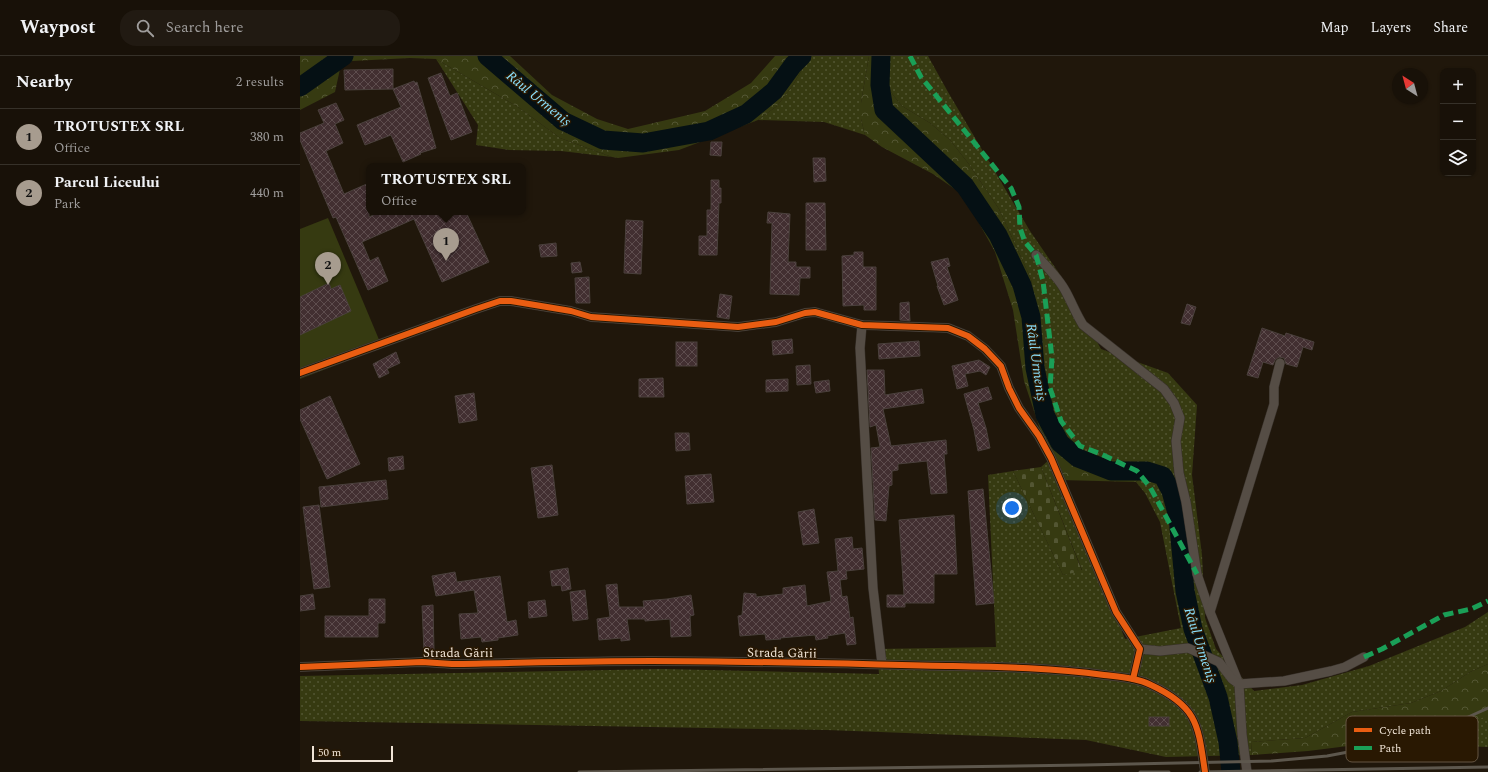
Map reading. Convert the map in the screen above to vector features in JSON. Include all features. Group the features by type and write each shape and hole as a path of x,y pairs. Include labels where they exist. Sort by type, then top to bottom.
{"street":[{"path":"1036,256 1066,291 1083,325 1164,389 1174,403 1180,418 1176,442 1179,473 1186,502 1197,574 1210,612 1239,684 1246,772"},
{"path":"300,373 500,301 511,301 572,311 591,316 738,327 776,322 815,312 862,324 948,328 968,336 985,349 1001,366 1009,388 1019,408 1039,436 1051,458 1116,612 1140,649 1133,679"},
{"path":"862,324 860,348 873,588 882,664"},
{"path":"1210,612 1274,404 1274,387 1280,363"},
{"path":"1140,649 1160,650 1188,648 1219,662 1232,679 1239,684 1284,681 1331,672 1345,667 1364,657"},
{"name":"Strada Gării","path":"300,667 422,662 452,664 651,661 1045,668 1133,679 1156,687 1175,698 1186,706 1194,718 1198,729 1205,772"}],"green space":[{"path":"300,56 510,56 552,95 597,119 628,129 705,111 751,83 775,56 810,56 793,85 777,106 758,120 679,150 618,158 560,138 518,107 436,59 410,58 352,61 340,69 335,92 300,110"},
{"path":"810,56 869,56 861,103 861,119 865,135 824,122 758,120 777,106 793,85"},
{"path":"869,56 888,56 888,86 893,95 902,106 930,123 950,140 968,163 999,209 1031,279 1044,359 1049,409 1062,433 1072,447 1091,457 1134,462 1139,479 1136,482 1061,480 1050,459 1024,381 1013,310 995,252 974,214 959,192 933,174 882,147 865,135 861,119 861,103"},
{"path":"888,56 928,56 1030,231 1063,279 1101,349 1168,373 1197,405 1192,475 1202,555 1205,618 1216,649 1254,691 1302,685 1369,666 1465,627 1488,612 1488,664 1470,672 1441,691 1411,703 1352,712 1305,738 1251,742 1252,755 1166,757 1086,740 827,730 300,721 300,676 662,669 879,674 877,649 996,647 988,475 1013,471 1063,575 1082,570 1041,467 1050,459 1061,480 1125,639 1181,628 1160,522 1145,493 1136,482 1139,479 1134,462 1091,457 1072,447 1062,433 1049,409 1044,359 1031,279 999,209 968,163 950,140 930,123 902,106 893,95 888,86"},
{"path":"436,59 518,107 560,138 612,157 561,151 509,150 476,145 478,125"},
{"path":"328,218 380,342 365,354 300,379 300,229"},
{"path":"1041,467 1082,571 1063,575 1013,471"},
{"path":"1488,664 1488,716 1478,719 1478,716 1346,716 1346,746 1308,751 1252,755 1251,742 1305,738 1352,712 1411,703 1441,691 1470,672"},
{"path":"1488,716 1488,747 1478,747 1478,719"}],"building":[{"path":"393,69 393,89 345,90 344,70"},
{"path":"441,73 450,96 457,93 472,132 451,140 428,78"},
{"path":"414,81 415,83 417,82 436,148 420,153 421,154 403,162 391,135 365,145 357,125 401,107 393,89"},
{"path":"336,103 344,120 335,124 343,143 326,151 344,194 366,184 366,215 369,215 369,217 373,215 467,215 489,262 442,282 414,219 362,242 370,261 378,257 388,281 368,290 336,217 333,218 300,140 300,133 324,123 318,110"},
{"path":"711,142 722,142 721,156 710,155"},
{"path":"813,158 825,158 826,181 814,182"},
{"path":"711,180 719,180 719,188 721,188 717,255 699,255 699,236 707,236 707,210 711,210"},
{"path":"806,203 825,203 826,250 806,250"},
{"path":"768,212 790,214 788,262 796,262 796,267 810,267 810,278 800,278 799,295 770,294 772,223 767,223"},
{"path":"626,220 643,221 641,274 624,273"},
{"path":"556,243 557,256 541,257 539,245"},
{"path":"854,252 863,252 863,267 876,267 876,310 864,310 864,305 843,306 842,256 854,255"},
{"path":"948,258 950,266 947,267 958,300 944,305 937,286 931,262"},
{"path":"580,262 582,272 572,273 571,263"},
{"path":"589,277 590,303 576,303 575,278"},
{"path":"329,283 331,289 340,285 351,311 300,335 300,297"},
{"path":"720,294 732,296 729,319 717,317"},
{"path":"909,302 910,321 900,320 900,303"},
{"path":"1187,304 1196,307 1190,325 1181,323"},
{"path":"1262,328 1285,336 1286,333 1314,342 1312,350 1303,347 1297,367 1286,364 1284,358 1279,357 1275,360 1273,365 1263,362 1258,378 1247,375"},
{"path":"792,339 793,353 773,355 772,341"},
{"path":"919,341 920,356 879,359 878,344"},
{"path":"676,342 697,342 697,366 676,366"},
{"path":"396,352 400,363 387,369 389,373 379,378 373,364"},
{"path":"979,360 990,367 986,375 980,371 965,374 968,386 957,389 952,366"},
{"path":"810,365 811,384 797,385 796,366"},
{"path":"867,370 884,370 885,395 922,389 924,403 883,409 891,446 946,440 947,454 944,454 947,493 931,494 927,461 898,464 898,470 892,471 892,485 889,486 886,521 875,520 871,448 880,447 876,425 870,427"},
{"path":"663,378 664,397 639,397 639,379"},
{"path":"788,379 788,391 766,392 766,380"},
{"path":"829,380 830,391 816,393 814,382"},
{"path":"988,387 992,399 978,403 986,428 990,448 978,451 964,394"},
{"path":"474,393 477,420 459,423 455,396"},
{"path":"330,396 360,464 327,479 300,419 300,410"},
{"path":"675,433 689,433 690,450 676,451"},
{"path":"403,456 404,469 389,471 388,458"},
{"path":"552,465 558,515 538,518 531,468"},
{"path":"711,474 714,502 687,504 685,476"},
{"path":"386,480 388,499 321,507 319,487"},
{"path":"983,489 994,603 976,605 968,491"},
{"path":"319,505 330,587 314,589 303,507"},
{"path":"814,509 819,543 803,545 798,512"},
{"path":"954,515 957,574 934,574 934,603 905,603 905,607 887,607 887,595 904,595 899,520"},
{"path":"852,537 853,549 862,548 864,569 846,571 847,579 840,580 842,597 847,596 850,618 853,617 856,644 847,645 845,633 827,636 828,638 816,640 815,635 766,640 765,634 740,636 738,616 742,615 744,593 756,594 756,597 783,594 783,588 805,585 807,606 831,601 827,572 838,571 835,539"},
{"path":"568,568 571,589 562,591 561,585 552,586 550,571"},
{"path":"455,572 457,582 500,576 507,622 516,620 518,635 482,642 481,637 461,639 459,614 478,613 474,590 436,596 432,576"},
{"path":"617,584 619,607 644,607 643,601 691,595 694,615 690,616 691,636 671,637 670,619 645,621 645,619 627,619 630,640 621,641 621,638 599,640 597,619 610,617 606,585"},
{"path":"585,590 588,619 573,621 570,592"},
{"path":"313,594 315,609 300,611 300,596"},
{"path":"369,599 385,599 385,623 378,623 378,637 325,637 325,616 369,616"},
{"path":"545,600 547,616 529,618 528,602"},
{"path":"433,605 434,651 424,651 422,606"},
{"path":"1149,717 1169,717 1169,726 1149,726"}],"waterway":[{"name":"Râul Urmeniș","path":"300,87 344,56"},
{"name":"Râul Urmeniș","path":"487,56 563,121 603,140 643,143 709,131 746,114 774,91 793,65 802,56"},
{"name":"Râul Urmeniș","path":"881,56 880,85 884,110 965,186 998,235 1022,285 1031,317 1035,368 1045,415 1060,443 1078,458 1111,471 1147,471 1163,476 1171,491 1178,517 1185,591 1193,629 1218,697 1228,742 1231,772"}],"railway":[{"path":"1470,716 1488,708"},
{"path":"579,772 1272,761 1327,756 1346,752"},
{"path":"1200,772 1488,767"},
{"path":"1140,772 1169,772"}],"marked path":[{"path":"910,56 921,77 1011,188 1019,207 1020,228 1025,242 1036,255 1043,281 1052,358 1050,388 1061,421 1080,446 1137,471 1150,487 1197,574"},
{"path":"1364,657 1382,649 1444,615 1471,609 1488,601"}],"cycle path":[{"path":"300,373 500,301 511,301 571,311 591,317 738,327 776,322 805,313 815,312 862,325 948,328 968,336 985,349 1001,366 1009,388 1019,408 1039,436 1051,458 1116,612 1140,649 1133,679"},
{"path":"300,667 422,662 452,664 690,661 1048,669 1122,677 1140,681 1167,693 1187,710 1193,719 1197,730 1205,772"}],"place":[{"name":"TROTUSTEX SRL","path":"446,261"},
{"name":"Parcul Liceului","path":"328,285"}]}
